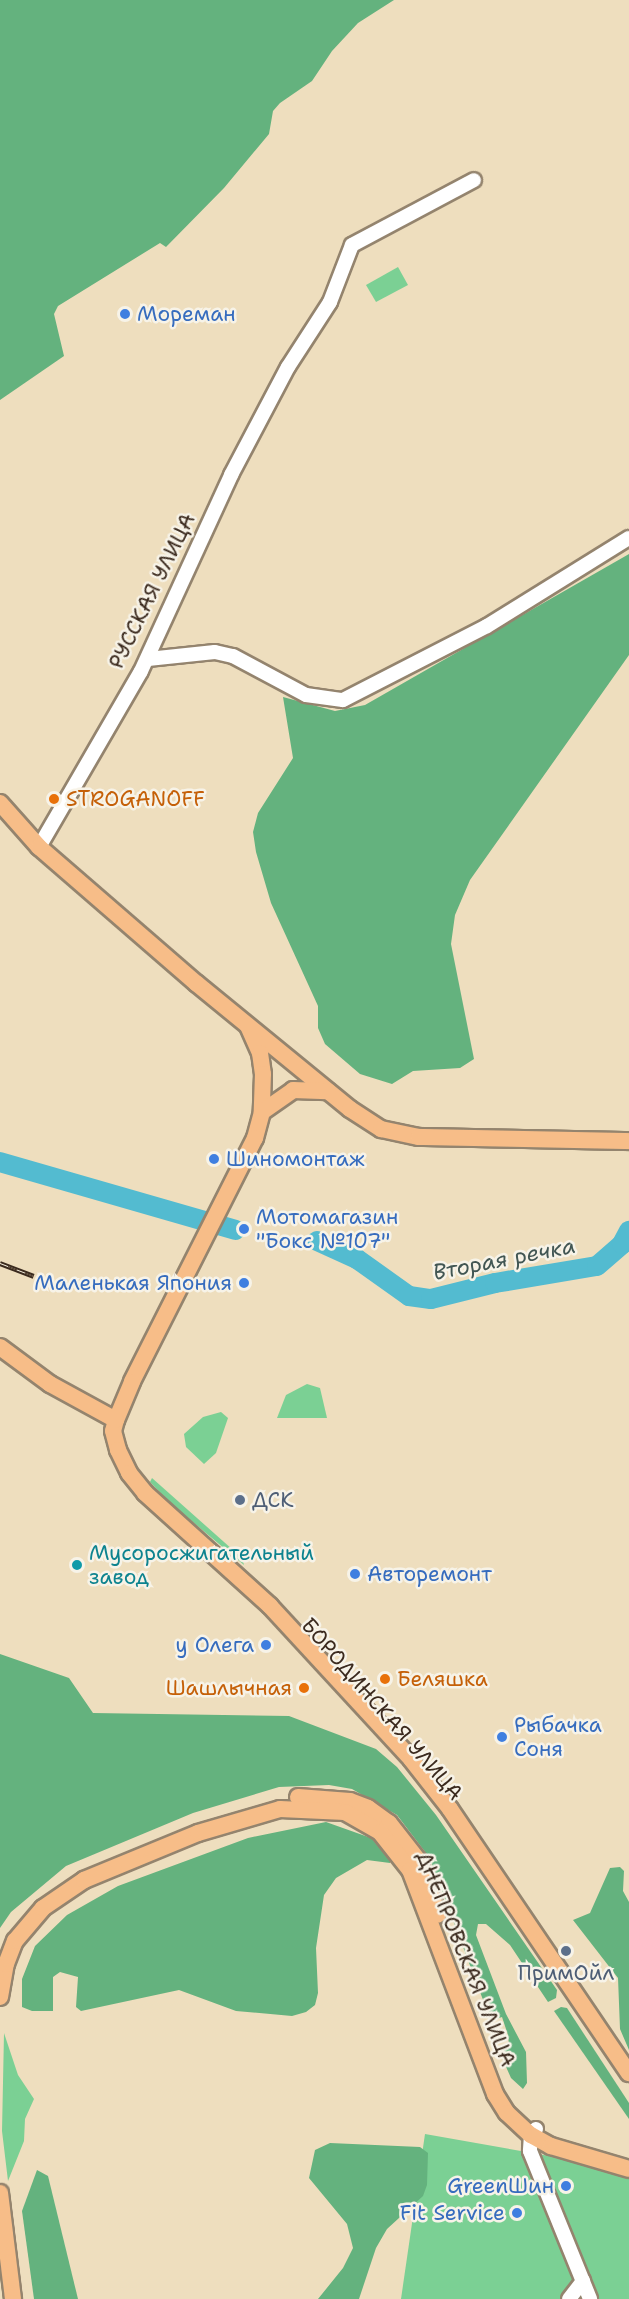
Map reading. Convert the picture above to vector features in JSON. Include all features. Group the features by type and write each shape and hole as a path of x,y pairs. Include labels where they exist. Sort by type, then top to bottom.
{"main road":[{"path":"0,803 39,847 248,1026 381,1129 410,1136 629,1141"},
{"path":"0,1347 50,1384 112,1418 251,1149 262,1112 260,1053 248,1026"},
{"path":"262,1112 293,1090 330,1091"},
{"name":"БОРОДИНСКАЯ УЛИЦА","path":"112,1418 114,1441 129,1473 195,1540 270,1606 411,1759 450,1809 629,2073"},
{"name":"БОРОДИНСКАЯ УЛИЦА","path":"112,1418 107,1447 121,1478 299,1645 406,1764 440,1807 629,2086"},
{"name":"ДНЕПРОВСКАЯ УЛИЦА","path":"0,1957 8,1937 34,1904 52,1888 93,1864 195,1824 280,1799 328,1797 350,1801 389,1823 418,1860 502,2090 533,2132 610,2158 629,2158"},
{"name":"ДНЕПРОВСКАЯ УЛИЦА","path":"0,1997 6,1964 15,1941 44,1908 84,1880 198,1833 280,1809 345,1812 380,1832 410,1870 495,2094 507,2113 533,2132 585,2158 629,2169"},
{"path":"0,2193 13,2299"},
{"path":"0,2247 6,2299"}],"street":[{"name":"РУССКАЯ УЛИЦА","path":"39,847 147,659 231,475 297,352 330,302 352,245 474,180"},
{"path":"147,659 215,652 233,656 306,695 343,700 487,626 628,538"},
{"path":"533,2132 534,2162 590,2299"},
{"path":"569,2299 583,2280"}],"green space":[{"path":"0,0 394,0 358,23 332,51 312,81 280,103 273,111 269,134 224,188 166,247 160,243 58,306 54,314 64,356 0,400"},
{"path":"398,267 408,285 376,302 366,285"},
{"path":"629,554 629,655 470,880 455,915 451,944 474,1059 460,1068 413,1071 392,1084 360,1074 325,1044 318,1028 318,1006 271,903 256,852 253,832 258,813 293,758 283,697 335,711 365,705"},
{"path":"307,1384 320,1388 327,1418 277,1418 286,1395"},
{"path":"221,1412 228,1418 216,1453 204,1464 186,1447 184,1434 203,1417"},
{"path":"152,1478 242,1558 244,1565 169,1502 150,1482"},
{"path":"0,1654 69,1678 93,1713 289,1716 376,1749 397,1767 436,1815 557,1990 556,1998 548,2002 510,1945 486,1924 478,1924 476,1935 506,2014 526,2052 527,2083 523,2089 511,2078 498,2049 509,2045 502,2017 491,2021 429,1857 397,1815 352,1789 329,1785 279,1787 193,1813 66,1866 11,1912 0,1928"},
{"path":"326,1822 371,1838 391,1860 390,1863 367,1860 336,1878 324,1895 316,1948 318,1993 315,2005 306,2012 292,2016 236,2011 179,1990 81,2011 76,2007 78,1977 60,1972 53,1977 53,2011 32,2011 22,2007 22,1979 35,1946 67,1915 118,1886 248,1838"},
{"path":"620,1867 624,1871 623,1891 629,1902 629,2050 620,2029 618,1978 573,1920 590,1913 610,1868"},
{"path":"561,2007 567,2008 629,2103 629,2119 554,2011"},
{"path":"4,2033 18,2075 34,2099 25,2119 24,2141 8,2181 2,2131"},
{"path":"425,2134 629,2170 629,2299 401,2299"},
{"path":"330,2143 420,2147 428,2153 427,2185 423,2196 387,2229 376,2248 359,2299 318,2299 343,2268 353,2248 347,2224 309,2178 315,2150"},
{"path":"37,2170 48,2176 78,2299 34,2299 22,2211"}],"waterway":[{"name":"Вторая речка","path":"0,1162 235,1230"},
{"name":"Вторая речка","path":"317,1241 357,1259 409,1296 431,1299 495,1283 597,1266 622,1244 629,1231"}],"railway":[{"path":"0,1263 34,1276"}],"place":[{"name":"Мореман","path":"125,314"},
{"name":"STROGANOFF","path":"54,799"},
{"name":"Шиномонтаж","path":"214,1159"},
{"name":"Мотомагазин \"Бокс №107\"","path":"244,1229"},
{"name":"Маленькая Япония","path":"244,1283"},
{"name":"ДСК","path":"240,1500"},
{"name":"Мусоросжигательный завод","path":"77,1565"},
{"name":"Авторемонт","path":"355,1574"},
{"name":"у Олега","path":"266,1645"},
{"name":"Беляшка","path":"385,1679"},
{"name":"Шашлычная","path":"304,1688"},
{"name":"Рыбачка Соня","path":"502,1737"},
{"name":"ПримОйл","path":"566,1951"},
{"name":"GreenШин","path":"566,2186"},
{"name":"Fit Service","path":"517,2213"}]}
